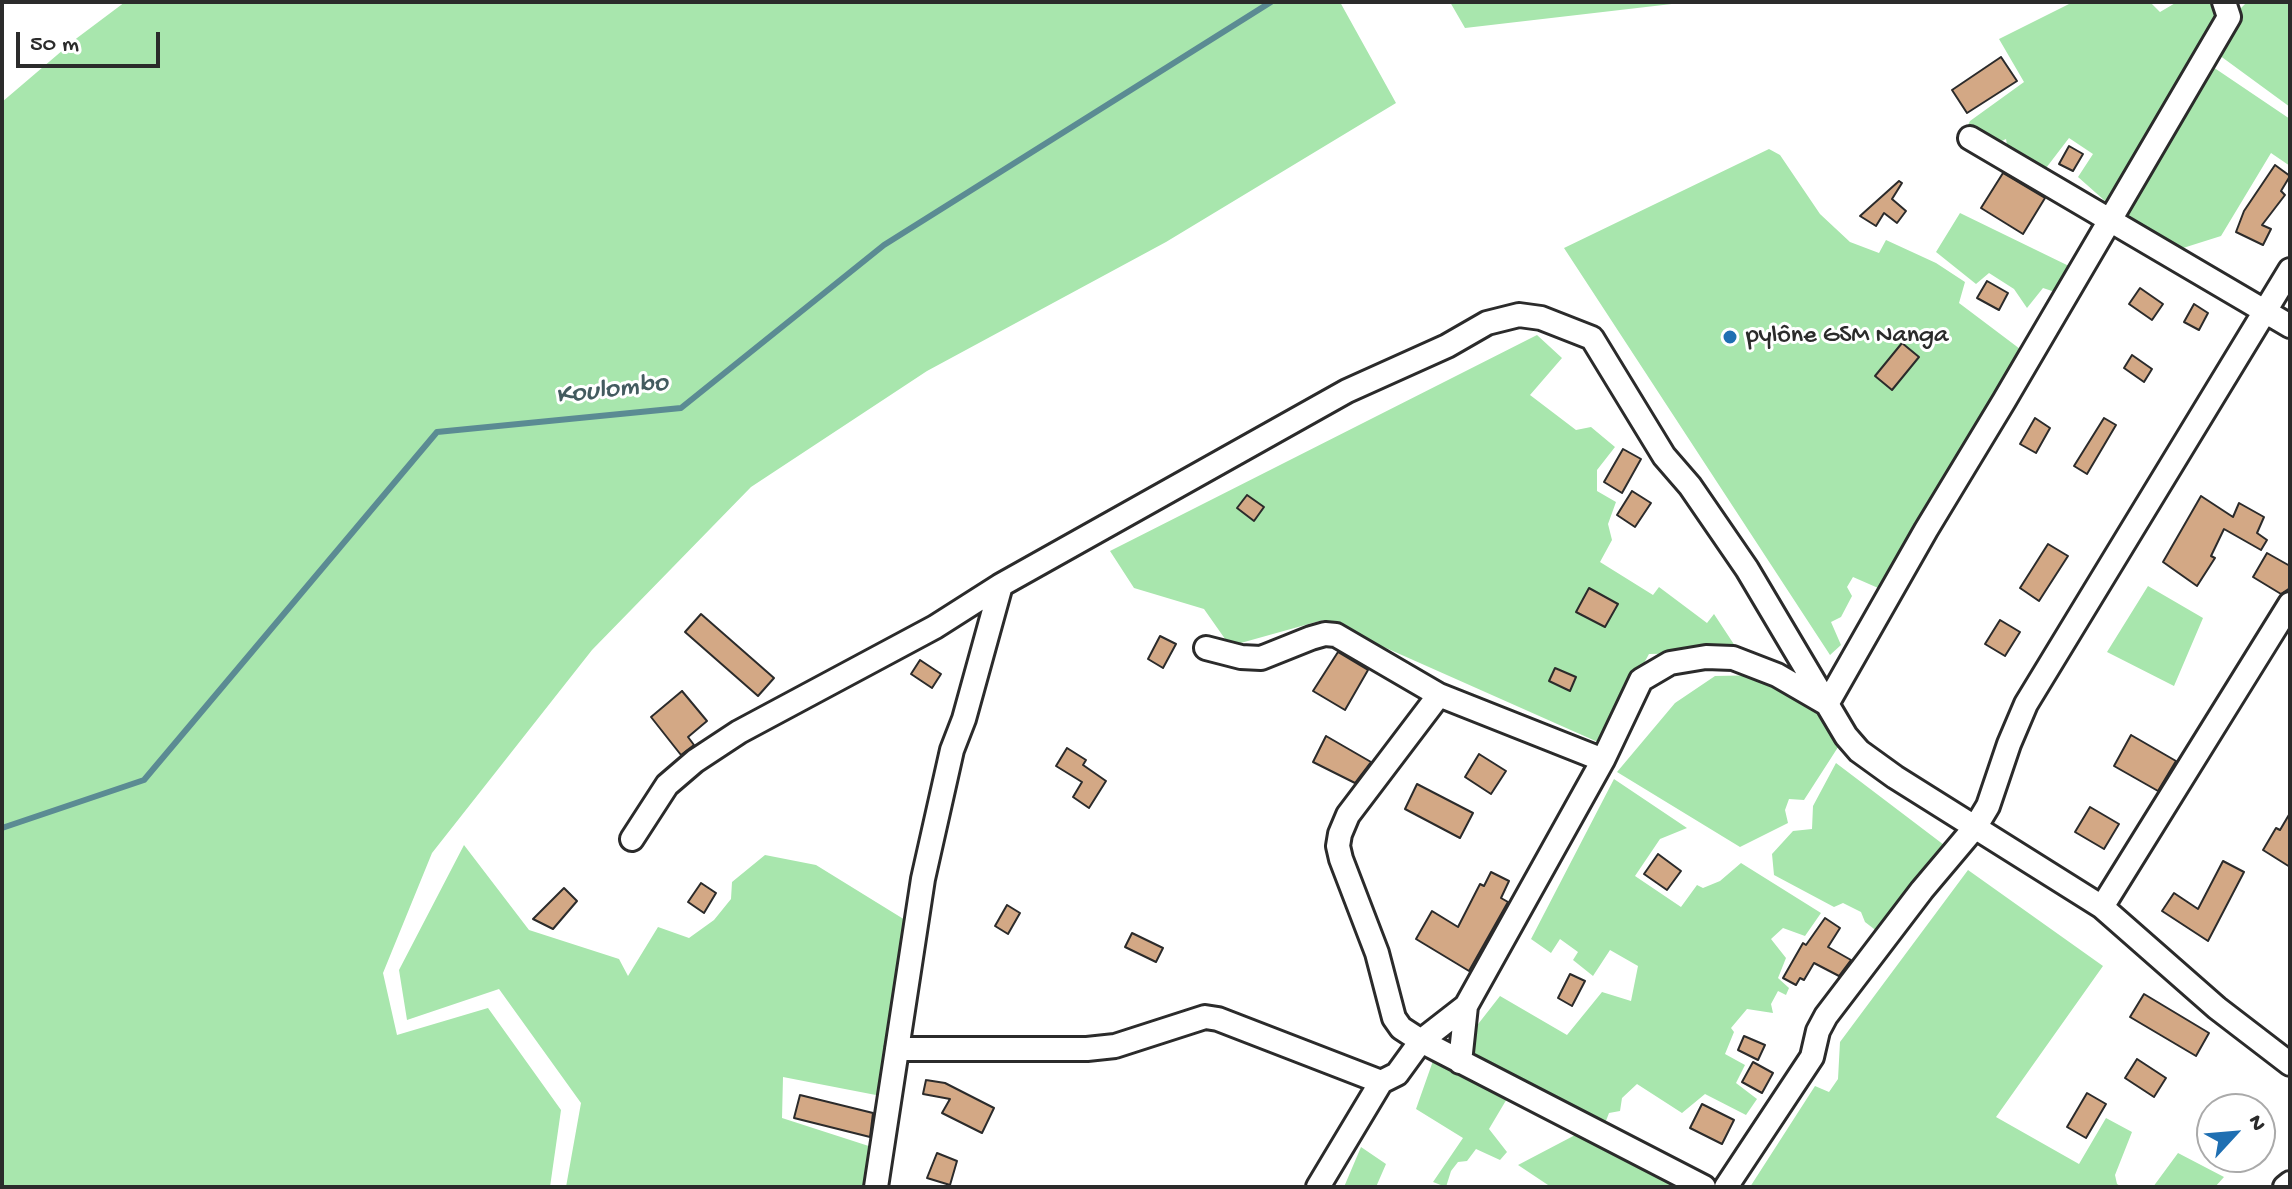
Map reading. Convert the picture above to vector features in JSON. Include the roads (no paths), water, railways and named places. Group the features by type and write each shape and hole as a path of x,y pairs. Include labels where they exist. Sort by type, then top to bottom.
{"street":[{"path":"1827,704 1926,530 2229,17 2224,2"},
{"path":"1970,138 2290,326"},
{"path":"1726,1187 1812,1057 1818,1031 1826,1016 1930,879 1976,826 1988,806 2026,704 2290,270"},
{"path":"632,839 667,785 695,761 739,732 935,627 1001,585 1347,391 1447,346 1487,323 1519,315 1541,318 1592,338 1664,456 1690,486 1747,569 1846,736 1859,751 1895,777 2102,907 2217,1008 2290,1064"},
{"path":"876,1187 926,865 952,750 964,719 1001,585"},
{"path":"2102,907 2290,604"},
{"path":"1206,648 1241,657 1261,658 1311,638 1336,635 1439,695 1603,760"},
{"path":"1460,1062 1466,1006 1603,760 1641,680 1670,663 1706,657 1733,658 1777,675 1827,704"},
{"path":"1439,695 1348,815 1338,846 1377,953 1394,1018 1401,1028 1421,1041 1704,1187"},
{"path":"1318,1187 1381,1082 1397,1074 1421,1041 1466,1006"},
{"path":"897,1049 1087,1049 1115,1046 1205,1017 1218,1019 1381,1082"},
{"path":"2285,1187 2290,1183"}],"waterway":[{"name":"Koulombo","path":"2,828 144,780 437,432 681,408 884,245 1271,2"}],"place":[{"name":"pylône GSM Nanga","path":"1730,337"}]}
